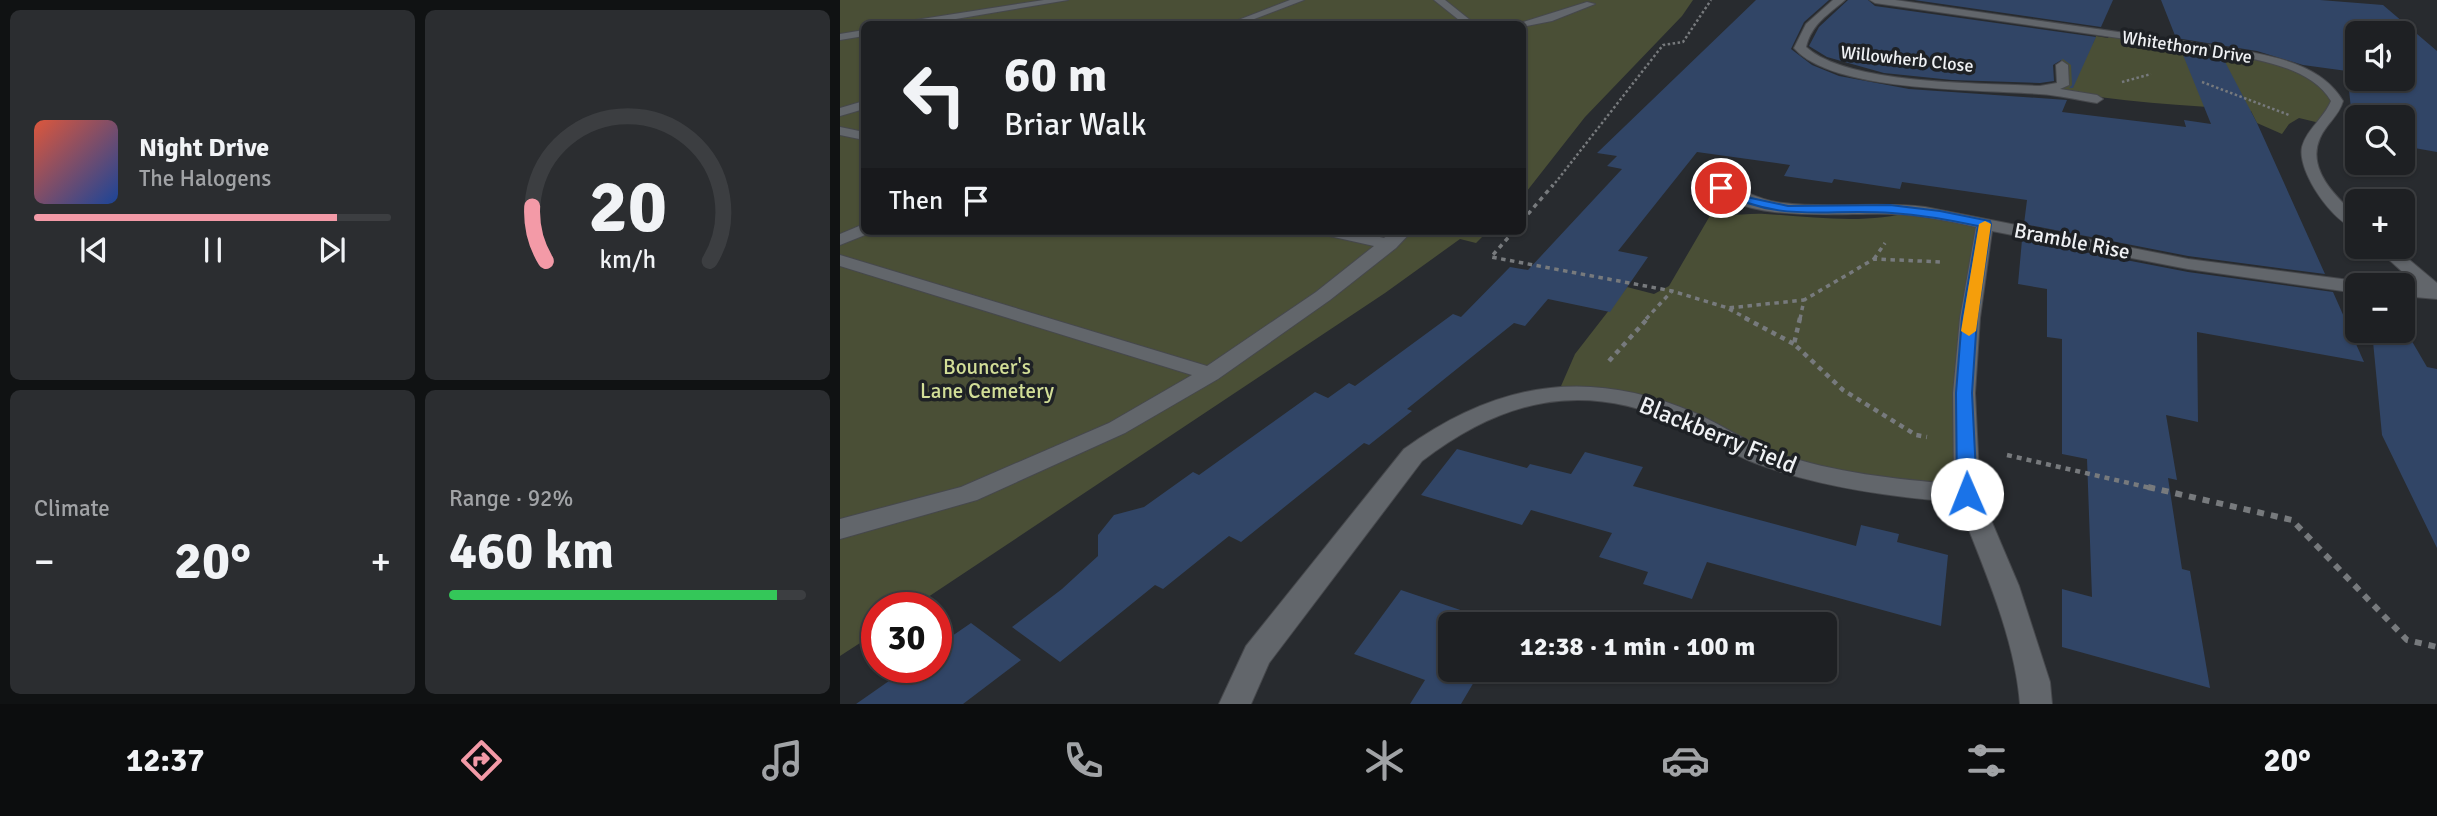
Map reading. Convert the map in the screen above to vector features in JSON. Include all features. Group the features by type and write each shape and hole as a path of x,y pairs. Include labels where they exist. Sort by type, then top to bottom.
{"street":[{"path":"928,21 1063,0"},
{"path":"1241,21 1298,0"},
{"path":"1439,0 1465,21"},
{"name":"Willowherb Close","path":"1840,0 1815,18 1801,43 1803,54 1819,65 1869,76 2040,90 2097,99"},
{"name":"Whitethorn Drive","path":"1875,0 2223,50 2303,73 2335,94 2336,107 2313,137 2308,150 2310,166 2327,194 2345,212"},
{"path":"1526,23 1548,19 1590,4"},
{"path":"840,37 861,34"},
{"path":"2040,90 2063,85 2062,65"},
{"path":"841,112 861,106"},
{"path":"840,131 861,135"},
{"path":"1721,188 1748,201 1788,210 1890,209 1985,224"},
{"name":"Bramble Rise","path":"2036,704 2034,682 2005,586 1967,494 1964,393 1970,318 1985,224 2188,264 2345,285"},
{"path":"840,240 861,230"},
{"path":"1368,235 1396,238"},
{"path":"840,529 968,494 1117,428 1210,374 1323,296 1396,238"},
{"path":"2398,259 2437,292"},
{"path":"840,260 1210,374"},
{"path":"2415,291 2437,292"},
{"name":"Blackberry Field","path":"1235,704 1257,655 1413,455 1440,433 1471,415 1505,402 1558,393 1587,393 1634,400 1685,417 1760,456 1812,472 1882,486 1967,494"}],"path":[{"path":"1526,216 1561,176 1663,45 1683,42 1711,0"},
{"path":"2199,81 2297,119 2323,125"},
{"path":"1510,235 1491,257 1672,291 1728,308 1794,344 1843,390 1916,435 2292,520 2407,640 2437,647"},
{"path":"1728,308 1804,300 1874,259 1978,264"},
{"path":"1587,393 1596,376 1672,291"},
{"path":"1794,344 1804,300"}],"green space":[{"name":"Bouncer's Lane Cemetery","path":"840,0 1693,0 1682,16 1585,117 1526,192 1526,21 861,21 861,235 1484,235 1476,243 1460,239 1385,293 936,592 861,592 861,642 840,656"},
{"path":"2111,34 2244,54 2303,73 2335,94 2324,124 2299,118 2289,124 2282,134 2257,123 2251,111 2126,100 2051,89 2059,88 2061,57 2093,43 2096,36 2108,38"},
{"path":"1915,211 1985,224 1967,494 1812,472 1634,400 1558,393 1575,354 1627,287 1654,294 1669,286 1711,214 1859,219"}],"building":[{"path":"1756,0 1829,0 1804,22 1791,49 1812,65 1839,76 1909,89 2067,100 2062,112 2186,127 2184,120 2211,124 2181,50 2222,56 2257,123 2325,274 2188,256 2024,224 2027,200 1902,182 1900,189 1834,179 1832,183 1784,176 1790,165 1697,152 1618,251 1648,257 1610,312 1548,299 1525,326 1514,323 1407,409 1412,411 1369,445 1364,443 1241,542 1229,536 1163,589 1155,585 1060,662 1012,627 1062,589 1098,556 1098,535 1114,515 1144,507 1193,472 1199,475 1315,392 1328,398 1349,383 1355,386 1453,314 1461,317 1510,267 1528,270 1622,169 1607,166 1617,156 1597,153"},
{"path":"1848,0 1868,0 1875,6 2096,37 2073,88 2069,88 2072,85 2071,65 2063,59 2053,65 2054,81 2040,83 1952,80 1884,73 1827,57 1809,46 1819,27"},
{"path":"1914,0 2113,0 2101,27"},
{"path":"2161,0 2320,0 2383,5 2402,21 2345,21 2345,71 2303,65 2257,51 2176,38"},
{"path":"2415,32 2437,51 2437,152 2415,148 2415,105 2351,105 2349,91 2415,91"},
{"path":"2022,240 2188,272 2333,292 2345,319 2345,343 2356,343 2364,362 2197,332 2198,422 2166,415 2177,480 2168,478 2182,569 2190,571 2210,688 2062,647 2062,589 2092,597 2087,459 2062,454 2062,339 2047,337 2047,289 2018,284"},
{"path":"2373,343 2413,343 2427,367 2437,369 2437,548 2382,435"},
{"path":"1457,449 1527,468 1530,464 1571,474 1585,452 1643,467 1633,486 1856,546 1861,525 1899,534 1897,542 1948,555 1941,626 1707,562 1692,599 1643,584 1648,572 1599,557 1612,533 1531,510 1522,525 1421,495"},
{"path":"1401,590 1466,612 1438,612 1438,682 1474,682 1461,704 1410,704 1425,680 1354,654"},
{"path":"971,623 1021,660 963,704 856,704 886,683 952,683 952,636"}],"slow traffic":[{"path":"1969,331 1985,224"}],"route":[{"path":"1721,188 1748,201 1788,210 1890,209 1985,224 1970,318 1964,393 1967,494"}]}
